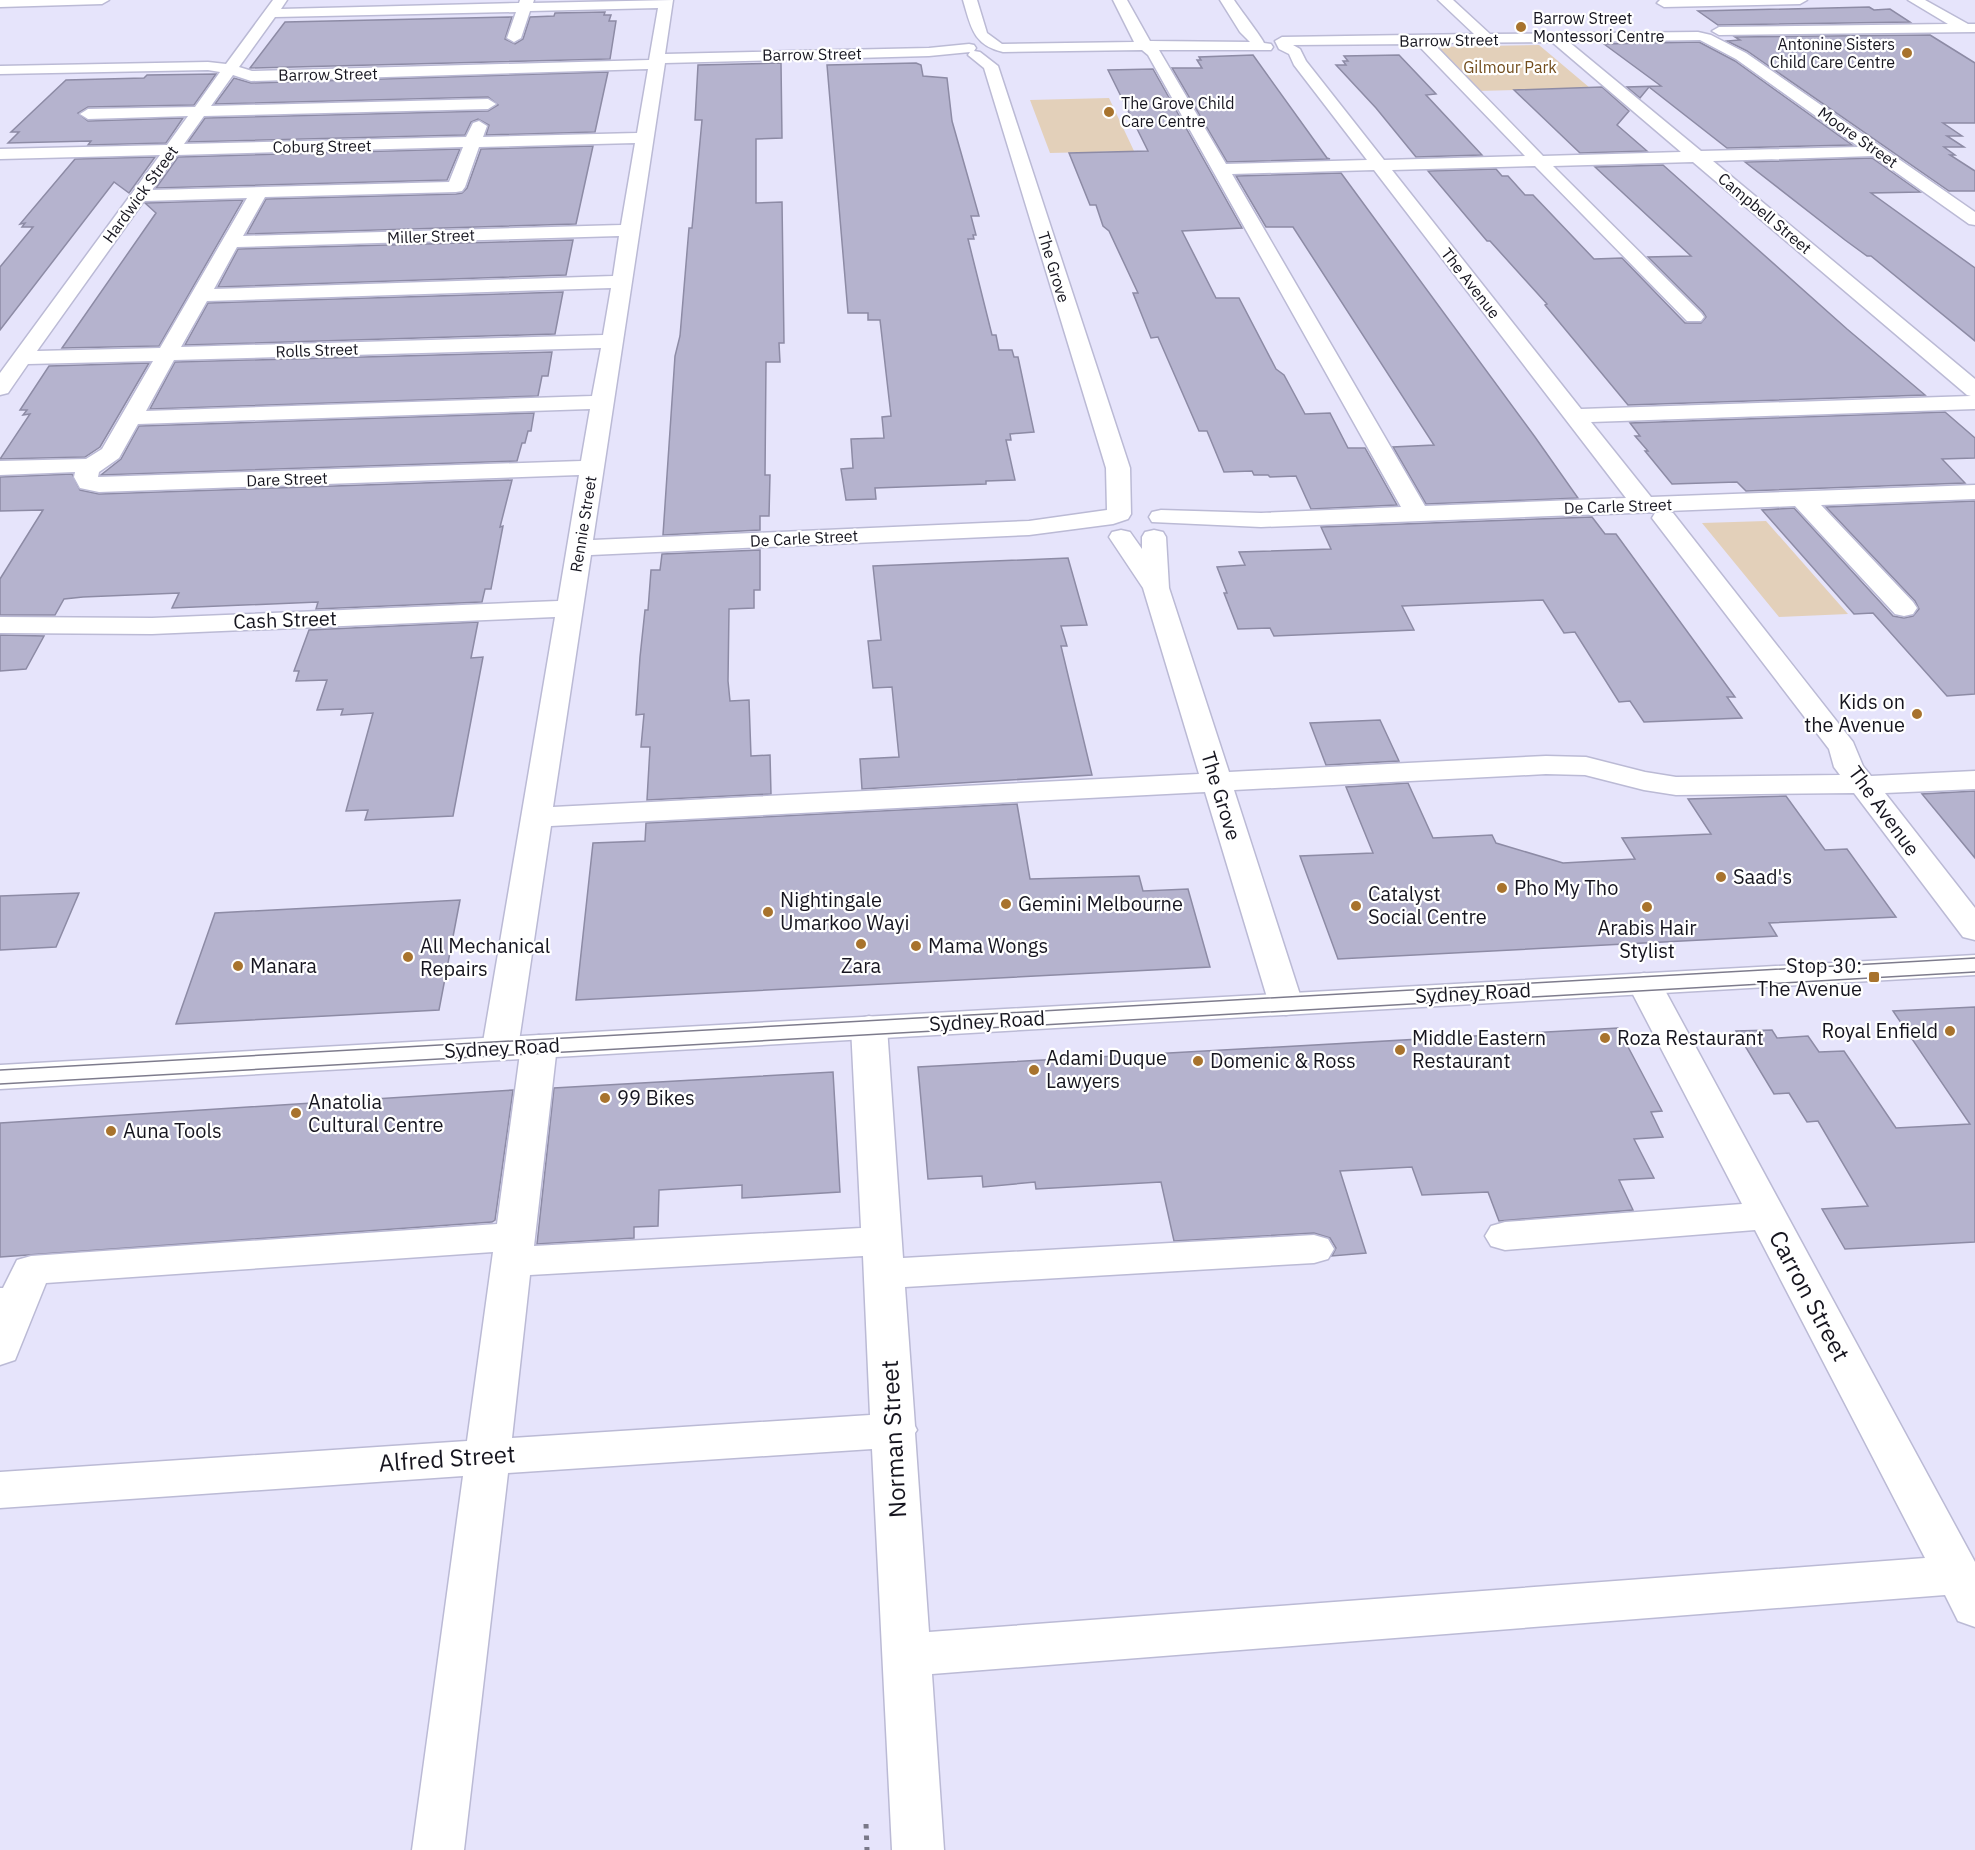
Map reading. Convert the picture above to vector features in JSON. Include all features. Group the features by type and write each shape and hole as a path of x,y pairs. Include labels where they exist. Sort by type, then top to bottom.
{"main road":[{"path":"0,3 102,0"},
{"name":"The Grove","path":"970,0 1118,468 1158,525 1156,588"},
{"path":"1119,0 1140,40 1154,53 1417,514"},
{"name":"The Avenue","path":"1227,0 1245,24 1251,37 1272,44 1299,62 1575,416 1844,748 1849,767 1975,930"},
{"path":"1445,0 1487,39"},
{"path":"1662,1 1800,0"},
{"path":"1915,0 1971,30"},
{"name":"Moore Street","path":"1662,1 1975,220"},
{"path":"276,7 666,2"},
{"name":"Rennie Street","path":"438,1850 513,1250 520,1047 537,817 666,2"},
{"path":"514,38 525,4"},
{"name":"Hardwick Street","path":"0,388 276,7"},
{"name":"Barrow Street","path":"0,70 208,66 229,69 251,76 499,70 929,52 1635,36 1703,30 1787,32 1971,30"},
{"name":"Campbell Street","path":"1555,38 1975,390"},
{"path":"1421,40 1694,317"},
{"path":"137,196 456,187 499,70"},
{"path":"88,114 488,104"},
{"name":"Coburg Street","path":"0,154 644,138"},
{"path":"1220,169 1878,151"},
{"path":"0,468 73,465 88,469 111,453 259,192"},
{"name":"Miller Street","path":"231,242 631,230"},
{"path":"202,295 621,282"},
{"name":"Rolls Street","path":"22,358 612,341"},
{"path":"131,418 602,402"},
{"path":"1575,416 1975,402"},
{"name":"Dare Street","path":"88,469 86,481 99,485 592,468"},
{"name":"The Grove","path":"1118,468 1117,525 1156,588 1286,1004"},
{"name":"De Carle Street","path":"579,548 1117,525 1135,512 1158,525 1417,514 1654,512 1802,499 1975,492"},
{"path":"1802,499 1904,608"},
{"name":"Cash Street","path":"0,625 152,626 570,608"},
{"path":"537,817 1563,764 1586,766 1644,781 1676,786 1828,783 1863,785 1975,780"},
{"name":"Sydney Road","path":"0,1077 1975,965"},
{"name":"Carron Street","path":"1644,983 1967,1591"},
{"name":"Norman Street","path":"869,1027 895,1430 918,1850"},
{"path":"1505,1236 1766,1216"},
{"path":"0,1349 9,1302 31,1270 513,1250 883,1257 1314,1249"},
{"name":"Alfred Street","path":"0,1490 895,1430"},
{"path":"907,1655 1967,1591"}],"green space":[{"name":"Gilmour Park","path":"1539,45 1590,88 1477,91 1433,47"},
{"path":"1109,98 1134,151 1050,153 1030,100"},
{"path":"1766,521 1848,614 1779,617 1702,523"}],"building":[{"path":"1869,7 1874,10 1890,9 1910,22 1718,25 1698,11"},
{"path":"605,12 604,15 611,15 609,21 616,21 610,59 250,68 285,22 512,17 505,39 515,44 523,39 530,17 554,16 555,13"},
{"path":"1930,35 1975,63 1975,123 1943,123 1962,136 1947,136 1964,147 1944,147 1955,155 1950,155 1975,171 1975,191 1949,191 1747,51 1727,41 1740,40 1735,37"},
{"path":"1699,42 1735,61 1852,145 1727,148 1649,87 1640,98 1627,87 1661,86 1604,44"},
{"path":"1253,55 1327,158 1330,159 1227,162 1172,68 1202,68 1197,60 1201,60 1199,57"},
{"path":"1399,55 1436,94 1426,95 1482,155 1416,157 1376,108 1336,65 1346,65 1343,61 1348,61 1344,56"},
{"path":"781,63 782,138 756,139 756,203 782,202 784,343 779,343 780,362 766,362 765,475 770,475 769,516 760,516 760,530 663,535 675,356 680,336 689,228 692,228 702,120 695,120 698,65"},
{"path":"916,63 921,65 923,76 947,78 952,121 979,216 971,216 976,235 973,235 974,239 968,239 992,335 996,335 999,350 1012,350 1014,357 1018,357 1034,432 1010,434 1011,440 1006,440 1015,480 986,481 986,484 875,488 876,499 846,500 841,469 853,468 851,439 884,438 882,417 891,416 880,320 868,320 868,313 848,313 827,65"},
{"path":"1153,69 1242,228 1182,231 1216,298 1239,298 1276,369 1284,375 1305,414 1330,413 1348,448 1365,448 1397,505 1311,509 1296,476 1270,477 1254,475 1252,471 1224,472 1207,431 1199,431 1158,337 1151,338 1133,293 1138,293 1109,231 1103,226 1096,205 1090,205 1069,153 1148,151 1108,70"},
{"path":"608,72 595,132 486,135 489,125 478,119 471,122 465,135 188,142 205,118 488,111 498,105 488,97 215,104 234,78 251,83"},
{"path":"216,74 194,105 88,107 78,113 88,121 183,118 166,143 88,145 91,141 8,143 19,132 11,132 66,80"},
{"path":"1602,87 1629,111 1617,125 1647,151 1580,153 1514,90"},
{"path":"593,146 576,224 247,234 266,199 456,194 462,193 467,188 481,149"},
{"path":"460,149 447,180 156,188 178,157"},
{"path":"155,157 129,193 114,182 0,330 0,267 33,227 22,227 25,223 20,224 75,159"},
{"path":"1872,158 1920,192 1871,193 1975,268 1975,341 1871,256 1867,256 1845,240 1745,162"},
{"path":"1663,165 1847,329 1925,395 1628,405 1545,305 1547,304 1490,241 1487,241 1428,171 1496,169 1502,176 1508,176 1525,195 1533,195 1594,259 1622,258 1685,323 1701,323 1706,317 1703,312 1648,257 1691,256 1595,167"},
{"path":"1341,173 1578,498 1426,504 1393,447 1434,445 1293,227 1266,227 1236,176"},
{"path":"243,200 159,346 62,348 156,213 145,203"},
{"path":"573,240 566,275 218,287 238,249"},
{"path":"563,292 555,334 185,345 208,303"},
{"path":"552,352 548,376 542,376 538,396 150,409 175,362"},
{"path":"149,363 100,447 85,457 0,459 30,414 23,415 27,410 20,410 49,366"},
{"path":"1945,412 1975,438 1975,458 1942,459 1965,483 1746,491 1737,482 1672,484 1645,451 1648,451 1635,436 1640,436 1630,423"},
{"path":"534,413 531,431 528,431 525,443 522,443 517,461 101,475 121,459 139,426"},
{"path":"72,474 80,490 99,494 512,480 500,527 503,526 491,589 485,589 482,602 316,609 318,602 172,608 179,593 64,599 55,615 0,615 0,579 43,510 0,511 0,477"},
{"path":"1975,501 1975,694 1947,696 1873,613 1854,614 1762,510 1794,508 1893,616 1904,618 1913,616 1919,609 1915,601 1826,507"},
{"path":"1592,517 1605,534 1616,534 1735,697 1727,697 1742,718 1644,722 1630,701 1619,702 1575,632 1564,633 1543,600 1402,606 1414,630 1274,636 1270,628 1238,629 1217,567 1245,565 1239,552 1331,549 1321,527"},
{"path":"760,550 760,590 754,590 754,608 729,609 728,681 730,701 749,700 751,756 770,755 771,794 647,800 650,747 641,747 644,714 636,715 640,657 645,610 648,610 651,570 660,570 662,554"},
{"path":"1068,558 1087,625 1061,626 1067,646 1061,646 1092,775 862,789 860,759 899,757 892,687 873,688 868,641 881,640 873,566"},
{"path":"478,622 471,658 483,657 453,816 365,820 368,810 346,811 373,713 341,715 343,709 317,710 327,680 296,681 299,671 294,671 309,630"},
{"path":"0,635 44,636 26,669 0,671"},
{"path":"1380,720 1399,761 1326,765 1310,723"},
{"path":"1408,783 1433,838 1492,835 1496,843 1563,863 1635,859 1622,838 1711,834 1688,799 1786,796 1825,850 1847,849 1896,917 1769,923 1777,936 1338,959 1300,856 1373,853 1346,787"},
{"path":"1975,791 1975,858 1922,794"},
{"path":"1017,804 1030,879 1139,876 1143,891 1188,889 1210,967 576,1000 593,843 645,841 646,823"},
{"path":"79,893 56,947 0,950 0,896"},
{"path":"460,900 439,1010 176,1024 215,913"},
{"path":"1975,1007 1975,1242 1845,1249 1822,1209 1868,1206 1818,1121 1807,1122 1789,1093 1774,1094 1736,1031 1772,1030 1777,1038 1808,1036 1819,1052 1844,1051 1896,1128 1970,1124 1893,1011"},
{"path":"1618,1028 1662,1111 1651,1112 1663,1137 1634,1139 1654,1178 1619,1180 1633,1210 1499,1221 1488,1192 1422,1195 1412,1167 1340,1171 1366,1253 1332,1256 1336,1248 1330,1238 1314,1233 1174,1241 1161,1182 1036,1189 1035,1182 983,1187 982,1176 928,1179 918,1067"},
{"path":"833,1072 840,1192 742,1198 742,1185 659,1190 658,1226 634,1227 634,1238 537,1244 554,1088"},
{"path":"513,1090 495,1220 492,1222 0,1257 0,1123"}],"tram line":[{"path":"0,1070 1975,958"},
{"path":"0,1084 1975,972"}],"place":[{"name":"Barrow Street Montessori Centre","path":"1521,27"},
{"name":"Antonine Sisters Child Care Centre","path":"1907,53"},
{"name":"The Grove Child Care Centre","path":"1109,112"},
{"name":"Kids on the Avenue","path":"1917,714"},
{"name":"Saad's","path":"1721,877"},
{"name":"Pho My Tho","path":"1502,888"},
{"name":"Gemini Melbourne","path":"1006,904"},
{"name":"Catalyst Social Centre","path":"1356,906"},
{"name":"Arabis Hair Stylist","path":"1647,907"},
{"name":"Nightingale Umarkoo Wayi","path":"768,912"},
{"name":"Zara","path":"861,944"},
{"name":"Mama Wongs","path":"916,946"},
{"name":"All Mechanical Repairs","path":"408,957"},
{"name":"Manara","path":"238,966"},
{"name":"Stop 30: The Avenue","path":"1874,977"},
{"name":"Royal Enfield","path":"1950,1031"},
{"name":"Roza Restaurant","path":"1605,1038"},
{"name":"Middle Eastern Restaurant","path":"1400,1050"},
{"name":"Domenic & Ross","path":"1198,1061"},
{"name":"Adami Duque Lawyers","path":"1034,1070"},
{"name":"99 Bikes","path":"605,1098"},
{"name":"Anatolia Cultural Centre","path":"296,1113"},
{"name":"Auna Tools","path":"111,1131"}]}
